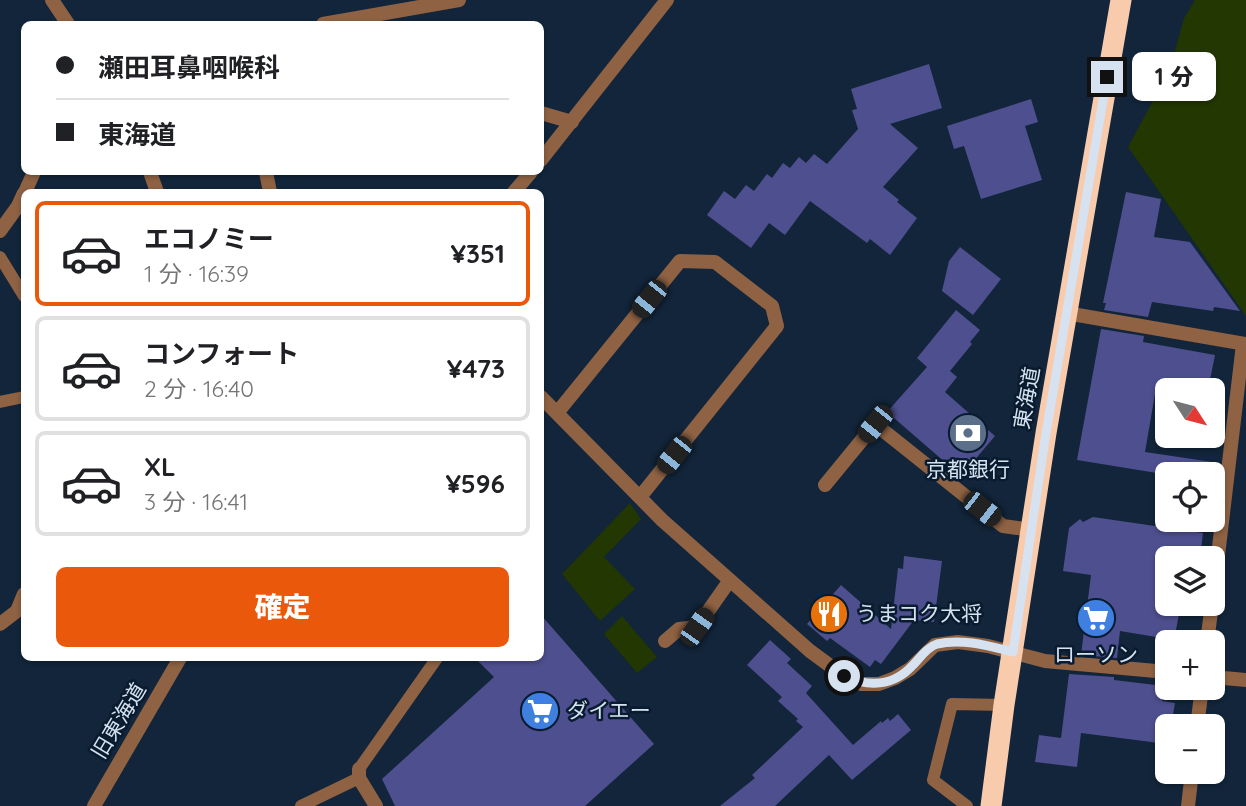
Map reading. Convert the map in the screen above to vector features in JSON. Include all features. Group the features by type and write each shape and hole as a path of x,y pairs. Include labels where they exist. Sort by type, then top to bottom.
{"highway":[{"name":"東海道","path":"991,806 1004,705 1066,313 1121,0"}],"street":[{"path":"340,21 459,0"},
{"path":"544,156 667,0"},
{"path":"55,1 66,21"},
{"path":"544,114 572,122"},
{"path":"517,189 528,175"},
{"path":"0,231 21,200"},
{"path":"557,413 680,261 715,262 772,306 777,326 640,497"},
{"path":"1066,313 1244,344 1219,546"},
{"path":"544,400 662,520 810,651 844,676 861,684 879,684 895,678 910,669 935,645 958,642 988,646 1045,661 1155,671"},
{"path":"825,485 875,424 1003,526 1032,530"},
{"path":"665,641 679,629 697,627 730,580"},
{"path":"0,624 17,611 21,601"},
{"name":"旧東海道","path":"93,806 178,661"},
{"path":"1225,678 1246,680"},
{"path":"359,773 376,806"},
{"path":"1188,806 1191,784"}],"lane":[{"path":"0,257 21,291"},
{"path":"0,402 21,398"},
{"path":"301,806 359,773 435,661"},
{"path":"967,806 933,780 952,704 1004,705"}],"green space":[{"path":"1195,0 1246,0 1246,316 1128,147 1170,69 1184,18"},
{"path":"630,503 641,519 604,557 635,589 600,621 562,574"},
{"path":"622,616 657,657 637,673 604,634"}],"building":[{"path":"929,64 942,108 890,124 918,148 883,187 917,218 890,255 870,239 867,243 810,201 785,235 769,223 751,248 707,215 724,191 735,199 746,185 754,191 767,174 772,178 783,163 790,168 799,157 806,163 814,154 827,164 858,129 852,110 857,109 851,89"},
{"path":"1031,99 1038,122 1025,126 1042,180 981,199 964,146 954,149 947,126"},
{"path":"1126,192 1161,199 1154,237 1190,242 1240,311 1214,307 1213,311 1152,302 1148,317 1104,310 1106,303 1103,303"},
{"path":"960,247 1001,279 973,315 942,291 949,261"},
{"path":"956,310 980,330 950,371 957,377 945,392 995,436 961,476 887,412 927,367 917,358"},
{"path":"1101,329 1144,336 1143,342 1215,355 1210,378 1155,378 1155,394 1145,452 1212,462 1155,462 1155,473 1077,460"},
{"path":"1093,517 1155,526 1155,532 1203,533 1201,546 1155,546 1155,616 1179,616 1176,630 1155,630 1155,637 1120,631 1117,658 1081,655 1091,575 1063,571 1069,528 1080,519 1083,522"},
{"path":"904,556 942,561 934,622 914,620 881,664 875,660 870,667 830,638 827,641 807,624 841,585 891,629 898,568 903,569"},
{"name":"ダイエー","path":"544,618 654,744 585,806 395,806 382,779 494,677 478,661 544,661"},
{"path":"770,640 791,659 787,663 812,686 806,693 853,745 881,721 882,723 888,718 890,721 898,714 911,730 852,780 829,755 775,806 720,806 755,778 752,775 803,727 778,701 782,697 747,665"},
{"path":"1069,674 1114,677 1114,680 1155,685 1155,700 1175,703 1173,714 1155,714 1155,742 1081,733 1077,767 1035,762 1039,735 1061,738"}],"place":[{"name":"京都銀行","path":"968,433"},
{"name":"うまコク大将","path":"829,614"},
{"name":"ローソン","path":"1096,618"},
{"name":"ダイエー","path":"540,711"}],"route":[{"path":"844,676 861,684 879,684 910,669 935,645 958,642 1013,652 1046,433 1107,77"}]}
